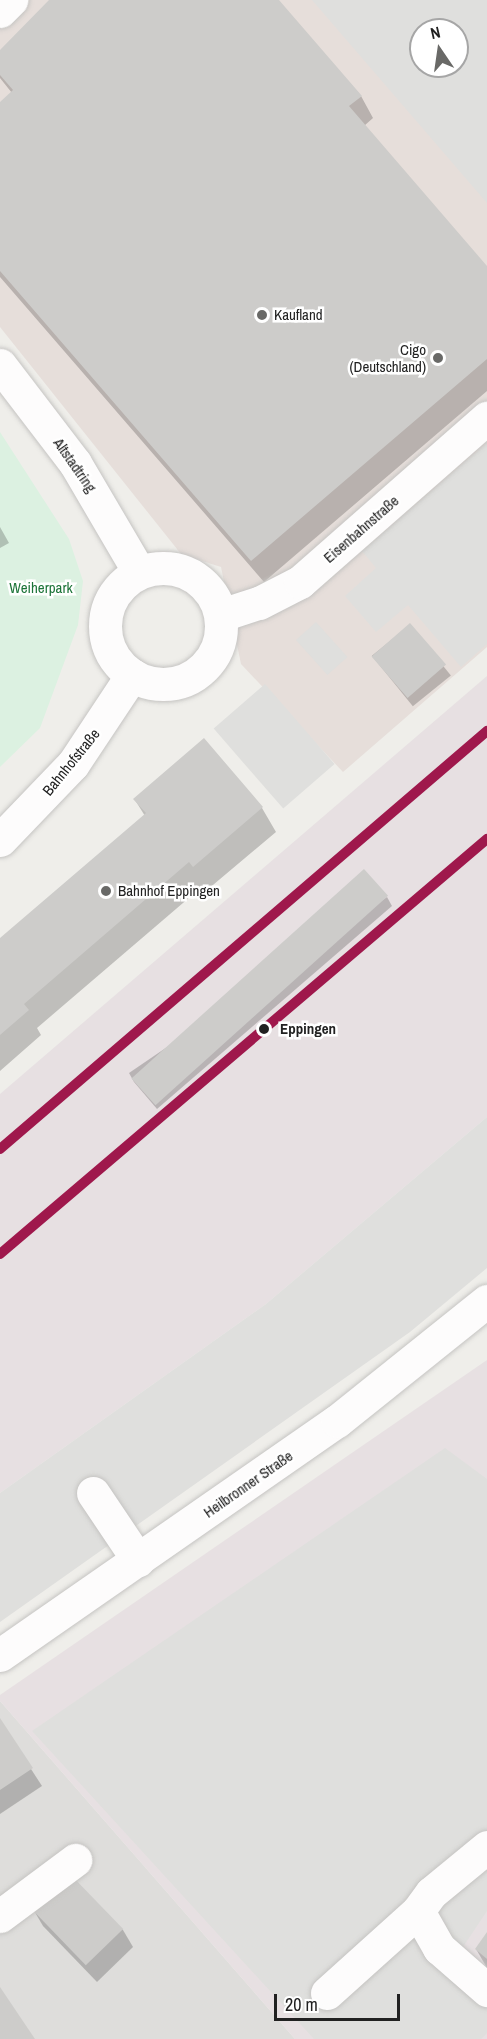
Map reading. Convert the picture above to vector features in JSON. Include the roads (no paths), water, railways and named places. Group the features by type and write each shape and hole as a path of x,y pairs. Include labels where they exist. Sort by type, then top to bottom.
{"street":[{"path":"0,10 11,0"},
{"name":"Altstadtring","path":"0,365 75,463 139,572"},
{"name":"Eisenbahnstraße","path":"221,615 259,603 300,582 487,418"},
{"path":"160,567 190,574 207,586 221,615 217,648 196,674 164,684 132,675 110,650 105,627 114,594 139,572 160,567"},
{"name":"Bahnhofstraße","path":"0,840 73,764 132,675"},
{"name":"Heilbronner Straße","path":"0,1655 337,1421 487,1301"},
{"path":"93,1492 138,1560"},
{"path":"327,1994 418,1911 431,1893 487,1847"},
{"path":"0,1916 75,1860"},
{"path":"418,1911 439,1948 487,1990"}],"place":[{"name":"Kaufland","path":"262,315"},
{"name":"Cigo (Deutschland)","path":"438,358"},
{"name":"Bahnhof Eppingen","path":"106,891"},
{"name":"Eppingen","path":"264,1029"}],"park label":[{"name":"Weiherpark","path":"41,588"}]}
